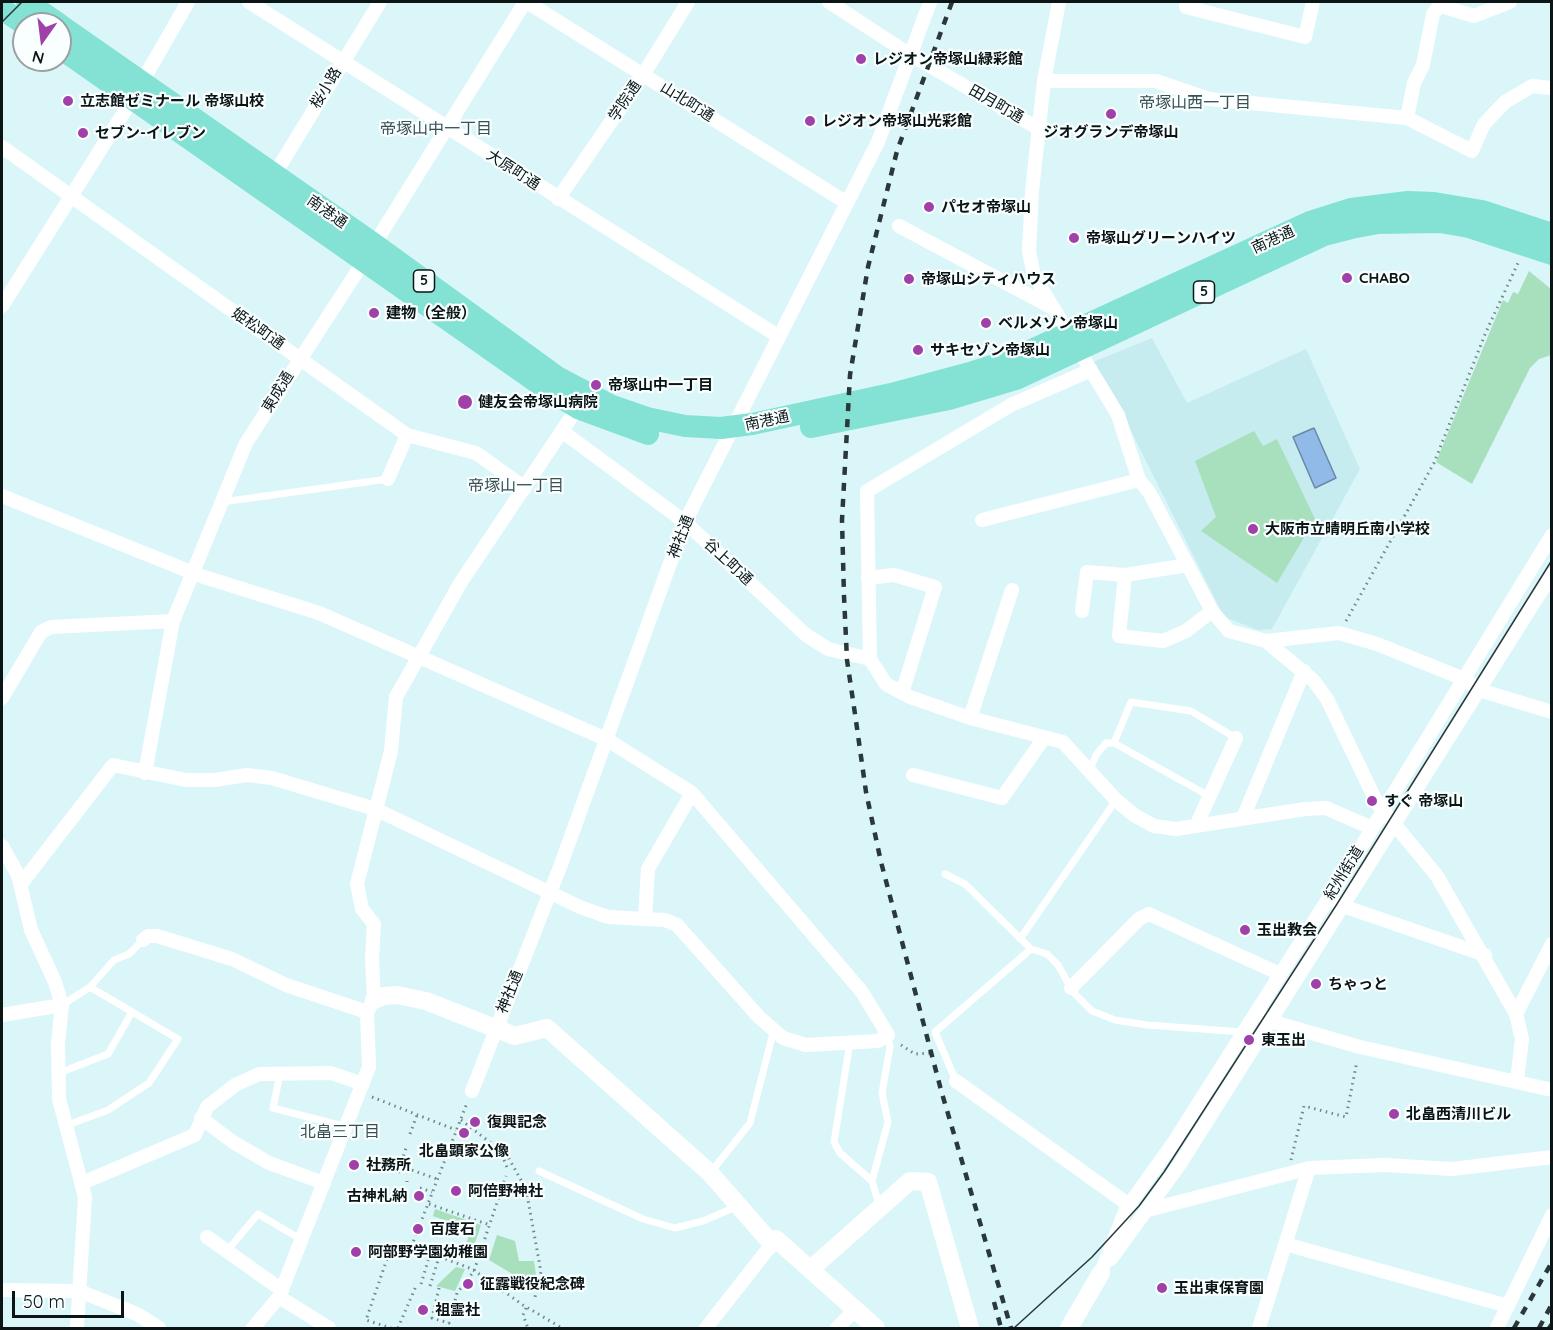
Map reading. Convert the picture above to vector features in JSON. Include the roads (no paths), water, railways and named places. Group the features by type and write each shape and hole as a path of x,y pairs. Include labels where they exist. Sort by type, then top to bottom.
{"main road":[{"name":"南港通","path":"72,35 137,90 369,253 584,393 646,418 730,434"},
{"name":"南港通","path":"72,55 137,90 274,175 369,253 548,390 578,407 638,431 691,441 862,408 1074,341 1324,236 1351,228 1378,223 1440,222 1484,231 1551,254"},
{"name":"南港通","path":"1074,341 1310,222 1351,209 1408,202 1434,203 1482,211 1551,234"}],"street":[{"path":"2,306 137,90 188,2"},
{"name":"大原町通","path":"249,2 778,336"},
{"name":"桜小路","path":"274,175 380,2"},
{"name":"山北町通","path":"526,2 847,203"},
{"name":"東成通","path":"145,772 173,621 195,573 246,443 369,253 526,2"},
{"name":"学院通","path":"558,199 643,75 688,2"},
{"name":"田月町通","path":"829,2 909,54 1041,130"},
{"name":"神社通","path":"472,1091 632,676 685,522 878,142 930,2"},
{"path":"1059,2 1044,81 1041,130 1032,191 1029,251 1034,276 1118,415 1139,480 1149,492 1212,611 1229,631 1266,640 1339,633 1377,644 1464,679 1480,690 1551,712"},
{"path":"1187,2 1186,8 1305,37 1312,2"},
{"path":"1407,118 1414,83 1423,65 1433,14 1441,3 1474,16 1510,2"},
{"path":"1044,81 1156,81 1209,99 1407,118 1472,151 1484,124 1505,102 1532,86 1551,88"},
{"name":"姫松町通","path":"2,147 407,435 476,453 525,488"},
{"path":"899,226 1053,308"},
{"path":"1091,370 1011,405 867,491 868,578 865,658 886,684 902,693 970,718 1063,742 1116,800 1134,815 1154,826 1176,829 1326,808 1372,828"},
{"path":"253,1329 281,1293 369,1067 374,924 362,909 357,884 391,751 396,697 461,582 578,407"},
{"name":"谷上町通","path":"563,432 685,522 806,634 828,649 865,658"},
{"path":"388,479 407,435"},
{"path":"982,520 1139,480"},
{"path":"2,496 195,573 319,613 606,739 692,793 862,992 888,1035 878,1041 806,1045 783,1038 677,925 665,920 608,917 550,893 375,809 272,778 247,775 215,780 186,780 113,765 21,884"},
{"name":"紀州街道","path":"1101,1273 1129,1205 1174,1142 1372,828 1551,535"},
{"path":"1082,611 1088,572 1125,575 1188,565"},
{"name":"紀州街道","path":"1069,1329 1101,1273 1148,1210 1395,826 1551,574"},
{"path":"868,578 894,575 935,587 902,693"},
{"path":"1125,575 1119,636 1163,641 1186,631 1212,611"},
{"path":"970,718 1011,590"},
{"path":"2,698 41,632 51,627 173,621"},
{"path":"1266,640 1304,672 1327,699 1377,803 1384,808 1395,826 1437,876 1485,955 1516,1014 1522,1039 1517,1080"},
{"path":"1243,818 1304,672"},
{"path":"913,775 1002,798 1044,738"},
{"path":"1196,826 1236,738"},
{"path":"645,919 648,869 692,793"},
{"path":"2,846 21,884 31,930 55,982 62,1005 59,1099 85,1197 77,1329"},
{"path":"1326,900 1485,955"},
{"path":"1071,988 1139,918 1149,914 1280,974"},
{"path":"143,940 148,936 157,936 232,960 286,984 370,1006"},
{"path":"1516,1014 1551,944"},
{"path":"370,1006 384,996 397,995 426,1001 515,1036 547,1028 710,1173 772,1244"},
{"path":"2,1015 62,1005"},
{"path":"1256,1012 1270,1021 1360,1047 1517,1080 1551,1090"},
{"path":"82,1183 195,1135 207,1107 235,1085 260,1074 331,1073 362,1088"},
{"path":"956,1081 1129,1205"},
{"path":"201,1118 233,1142 269,1163 324,1183"},
{"path":"1148,1210 1309,1168 1384,1165 1452,1169 1551,1157"},
{"path":"1258,1329 1309,1168"},
{"path":"811,1269 910,1181 928,1182 970,1329"},
{"path":"1497,1329 1551,1215"},
{"path":"207,1236 329,1329"},
{"path":"706,1329 776,1239 876,1329"},
{"path":"1285,1244 1508,1306"},
{"path":"2,1290 79,1291 137,1314 159,1329"},
{"path":"837,1329 855,1310"}],"lane":[{"path":"222,502 388,479"},
{"path":"1114,742 1131,702 1191,711 1236,738"},
{"path":"1089,772 1096,755 1106,742 1114,742 1209,796"},
{"path":"1020,939 1116,800"},
{"path":"945,874 965,884 1031,949 1047,954 1058,965 1071,988 1092,1011 1115,1020 1147,1025 1243,1032"},
{"path":"62,1005 90,987 114,960 129,954 143,940"},
{"path":"956,1081 935,1032 1031,949"},
{"path":"65,1126 108,1110 149,1083 178,1039 90,987"},
{"path":"59,1073 108,1054 132,1012"},
{"path":"710,1173 750,1122 774,1029"},
{"path":"872,1181 888,1122 882,1093 890,1047 888,1035"},
{"path":"850,1042 834,1143 840,1153 872,1181 880,1207"},
{"path":"280,1074 273,1108 346,1127"},
{"path":"539,1172 643,1219 675,1228 703,1221 738,1206"},
{"path":"227,1251 258,1214 302,1240"}],"water":[{"path":"1314,428 1336,478 1315,488 1293,437"}],"tram line":[{"path":"2,22 22,2"},
{"path":"1014,1328 1092,1257 1139,1206 1164,1172 1337,904 1552,560"}],"railway":[{"path":"952,2 897,151 868,267 850,375 842,520 844,596 847,660 866,792 881,862 941,1090 1011,1328"},
{"path":"1514,1328 1552,1262"},
{"path":"994,1302 1001,1328"},
{"path":"1539,1328 1552,1304"},
{"path":"1549,1328 1552,1324"}],"place":[{"name":"レジオン帝塚山緑彩館","path":"861,59"},
{"name":"立志館ゼミナール 帝塚山校","path":"68,101"},
{"name":"ジオグランデ帝塚山","path":"1111,114"},
{"name":"レジオン帝塚山光彩館","path":"810,121"},
{"name":"セブン-イレブン","path":"83,133"},
{"name":"パセオ帝塚山","path":"929,207"},
{"name":"帝塚山グリーンハイツ","path":"1074,238"},
{"name":"CHABO","path":"1347,278"},
{"name":"帝塚山シティハウス","path":"909,279"},
{"name":"建物（全般）","path":"374,313"},
{"name":"ベルメゾン帝塚山","path":"986,323"},
{"name":"サキセゾン帝塚山","path":"918,350"},
{"name":"帝塚山中一丁目","path":"596,385"},
{"name":"健友会帝塚山病院","path":"465,402"},
{"name":"大阪市立晴明丘南小学校","path":"1253,529"},
{"name":"すぐ 帝塚山","path":"1372,801"},
{"name":"玉出教会","path":"1245,930"},
{"name":"ちゃっと","path":"1316,984"},
{"name":"東玉出","path":"1249,1040"},
{"name":"北畠西清川ビル","path":"1394,1114"},
{"name":"復興記念","path":"475,1122"},
{"name":"北畠顕家公像","path":"464,1133"},
{"name":"社務所","path":"354,1165"},
{"name":"阿倍野神社","path":"456,1191"},
{"name":"古神札納","path":"419,1196"},
{"name":"百度石","path":"418,1229"},
{"name":"阿部野学園幼稚園","path":"356,1252"},
{"name":"征露戦役紀念碑","path":"468,1284"},
{"name":"玉出東保育園","path":"1162,1288"},
{"name":"祖霊社","path":"423,1310"}],"district":[{"name":"帝塚山西一丁目","path":"1195,103"},
{"name":"帝塚山中一丁目","path":"436,129"},
{"name":"帝塚山一丁目","path":"516,486"},
{"name":"北畠三丁目","path":"340,1132"}]}
